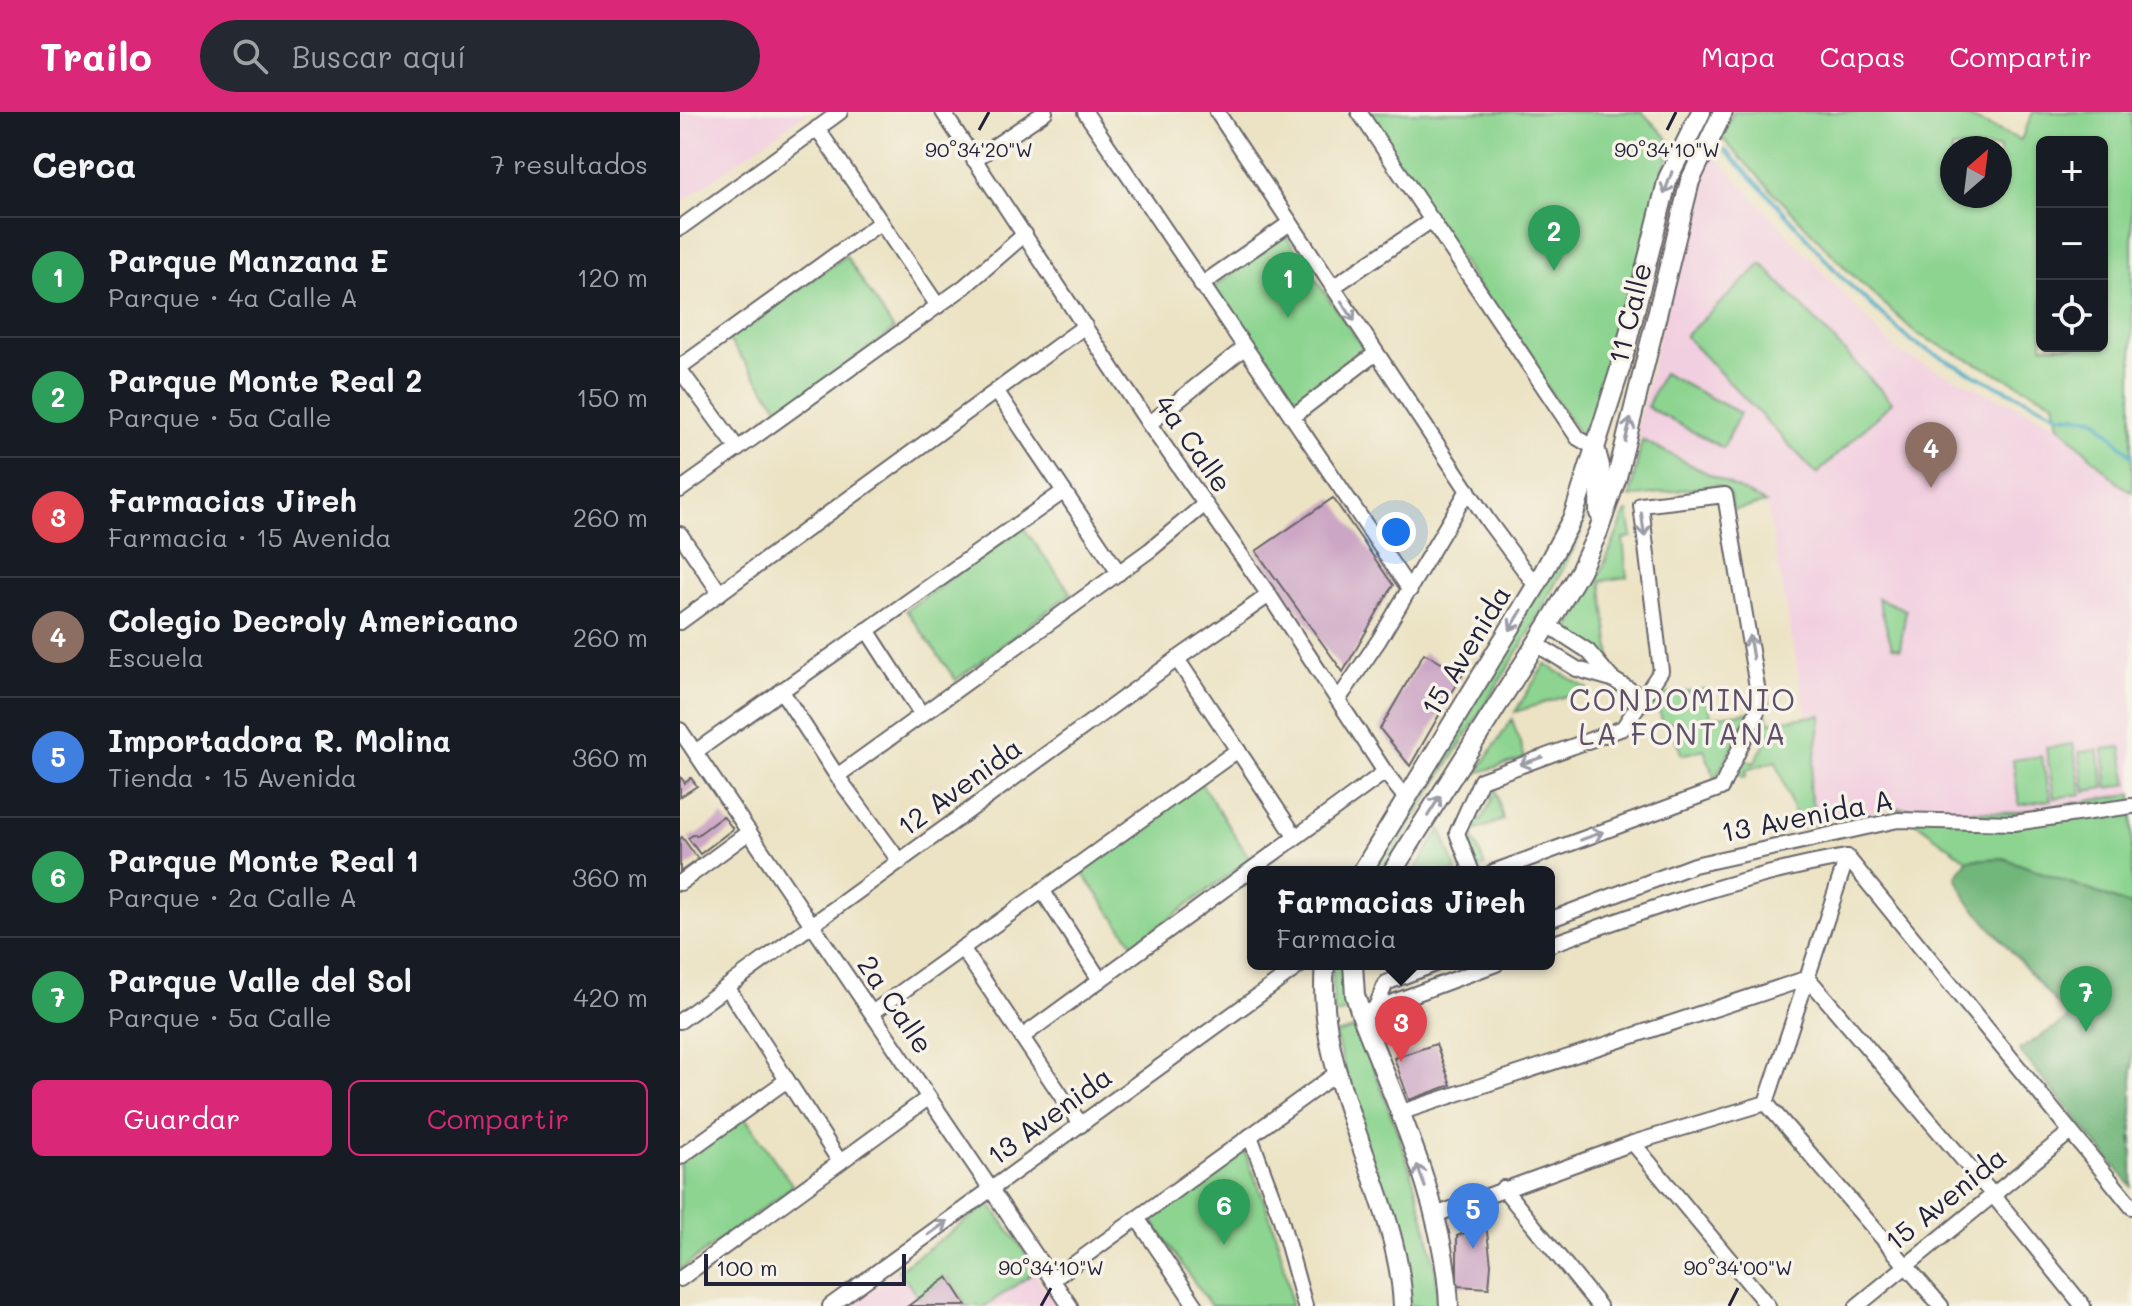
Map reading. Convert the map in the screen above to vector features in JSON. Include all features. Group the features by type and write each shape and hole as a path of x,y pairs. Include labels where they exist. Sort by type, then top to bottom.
{"main road":[{"name":"11 Calle","path":"1595,448 1621,366 1668,178 1701,112"},
{"name":"11 Calle","path":"1598,532 1617,477 1690,181 1723,112"},
{"path":"1595,448 1600,466 1598,532"},
{"name":"15 Avenida","path":"1366,866 1536,586 1573,517 1595,448"},
{"name":"15 Avenida","path":"1396,866 1488,721 1542,648 1598,532"},
{"path":"1325,970 1327,1025 1337,1073 1390,1236 1403,1306"},
{"path":"1353,970 1355,995 1368,1012 1435,1215 1448,1271 1449,1306"},
{"path":"1327,1025 1368,1012"}],"street":[{"path":"680,228 840,112"},
{"name":"4a Calle","path":"943,112 1149,424 1407,800"},
{"path":"974,160 1045,112"},
{"path":"1085,112 1410,590"},
{"path":"1217,112 1468,490 1536,586"},
{"path":"1359,112 1578,438 1595,448"},
{"path":"817,128 938,306"},
{"path":"1333,287 1432,220"},
{"path":"738,449 680,368 881,222"},
{"path":"1201,285 1290,223"},
{"path":"680,490 964,287 1025,234"},
{"path":"680,622 1085,326"},
{"path":"1149,424 1244,348"},
{"path":"1292,417 1376,353"},
{"path":"997,392 1119,573"},
{"path":"1338,700 1410,590 1468,490"},
{"path":"695,752 1063,492"},
{"path":"1470,866 1457,833 1484,777 1623,728 1661,667 1641,505 1725,495 1760,705 1721,788 1509,866"},
{"path":"837,776 1119,573 1205,504"},
{"path":"680,534 720,593"},
{"name":"12 Avenida","path":"680,1021 1269,595"},
{"path":"1553,628 1588,651 1612,679"},
{"path":"867,630 922,715"},
{"path":"1542,648 1577,669 1612,679 1642,697"},
{"path":"1177,659 1295,836"},
{"path":"781,690 837,776 900,862"},
{"name":"2a Calle","path":"680,730 1070,1306"},
{"path":"872,1013 1238,750"},
{"path":"1254,866 1385,772"},
{"name":"13 Avenida A","path":"1555,918 1694,865 1898,820 2014,823 2132,806"},
{"path":"680,883 749,832"},
{"path":"1555,943 1734,883 1793,866 1847,857"},
{"path":"1766,1103 1847,857"},
{"path":"1847,857 2132,1207"},
{"path":"1022,1037 1247,871"},
{"path":"1042,890 1100,980"},
{"path":"962,948 1081,1125"},
{"name":"13 Avenida","path":"830,1306 1294,970"},
{"path":"1368,1012 1386,983 1420,970"},
{"path":"1368,1012 1480,970"},
{"path":"1399,1113 1808,978"},
{"path":"1808,978 2083,1306"},
{"path":"727,987 840,1162"},
{"path":"1052,1280 1337,1073"},
{"path":"680,1157 787,1080"},
{"path":"680,1279 928,1098"},
{"path":"1435,1215 1633,1143 1766,1103"},
{"path":"1766,1103 1941,1306"},
{"name":"15 Avenida","path":"1857,1306 2069,1133"},
{"path":"1250,1136 1280,1216 1305,1306"},
{"path":"1633,1143 1768,1306"},
{"path":"1503,1188 1599,1306"},
{"path":"1137,1218 1196,1306"}],"shaded area":[{"path":"680,112 807,112 680,203"},
{"path":"1714,155 1897,352 2059,425 2119,484 2132,492 2132,794 2012,813 1896,808 1817,823 1809,789 1822,715 1807,717 1766,503 1635,436 1695,185"},
{"path":"990,1204 1056,1306 850,1306"}],"green space":[{"path":"1360,112 1642,112 1673,144 1661,176 1618,365 1587,446"},
{"path":"1733,112 1956,112 2012,136 1940,136 1940,208 2012,208 2012,136 2021,140 2033,112 2132,112 2132,492 2119,484 2059,425 2054,402 1917,334 1848,271 1722,138"},
{"path":"1286,236 1363,348 1293,404 1212,288"},
{"path":"846,256 894,330 782,412 728,339"},
{"path":"1762,264 1892,402 1817,474 1685,336"},
{"path":"1663,373 1740,413 1723,448 1647,407"},
{"path":"1642,440 1766,503 1734,510 1729,493 1717,485 1630,497"},
{"path":"1587,485 1586,516 1576,544 1530,632 1386,866 1373,866"},
{"path":"1626,512 1632,537 1623,539 1627,577 1601,581 1613,672 1564,638 1600,574"},
{"path":"1023,527 1071,593 956,680 906,610"},
{"path":"1878,598 1906,610 1900,649 1892,647"},
{"path":"1545,664 1588,689 1515,712"},
{"path":"1706,689 1711,717 1750,712 1715,780 1704,749 1682,755 1669,722 1663,723 1659,711 1638,718 1651,696"},
{"path":"1765,713 1770,722 1822,715 1809,789 1817,823 1799,827 1776,761 1746,770 1746,777 1742,778 1736,766 1741,758 1754,763 1771,733 1758,727"},
{"path":"1512,719 1525,758 1477,773"},
{"path":"2073,744 2082,794 2054,798 2046,748"},
{"path":"2121,747 2128,784 2108,788 2103,749"},
{"path":"2098,750 2105,788 2085,791 2079,752"},
{"path":"2041,756 2051,800 2019,805 2013,760"},
{"path":"1201,783 1250,859 1134,945 1081,871"},
{"path":"1494,783 1503,820 1471,832 1485,866 1476,866 1463,830 1470,819 1481,821 1493,798 1484,793 1486,784"},
{"path":"2132,794 2132,906 2003,858 1967,860 1896,808 2012,813"},
{"path":"1441,829 1455,866 1418,866"},
{"path":"2003,858 2132,906 2132,1187 2019,1050 2069,1018 1967,900 1956,877 1967,860"},
{"path":"1332,970 1344,970 1349,1010 1334,1015"},
{"path":"1358,1028 1397,1130 1419,1199 1440,1306 1410,1306 1335,1034"},
{"path":"744,1116 793,1186 680,1270 680,1163"},
{"path":"1244,1150 1279,1246 1291,1306 1211,1306 1150,1218"},
{"path":"990,1204 1038,1270 985,1306 964,1306 966,1304 948,1278 919,1298 898,1270"}],"building":[{"path":"1333,498 1393,585 1343,672 1256,551"},
{"path":"1424,653 1462,675 1410,766 1380,729"},
{"path":"680,776 685,783 691,778 697,786 680,797"},
{"path":"723,816 733,829 700,854 688,838 696,836"},
{"path":"682,837 698,859 680,872 680,839"},
{"path":"1436,1044 1451,1085 1409,1100 1394,1058"},
{"path":"1486,1224 1491,1264 1489,1288 1457,1286 1457,1236"},
{"path":"948,1277 966,1305 908,1306"}],"waterway":[{"path":"1725,150 1841,277 1912,342 2060,415 2095,418 2132,456"}],"place":[{"name":"Parque Monte Real 2","path":"1554,271"},
{"name":"Parque Manzana E","path":"1288,318"},
{"name":"Colegio Decroly Americano","path":"1931,488"},
{"name":"Parque Valle del Sol","path":"2086,1032"},
{"name":"Farmacias Jireh","path":"1401,1062"},
{"name":"Parque Monte Real 1","path":"1224,1245"},
{"name":"Importadora R. Molina","path":"1473,1249"}],"district":[{"name":"CONDOMINIO LA FONTANA","path":"1683,716"}]}
